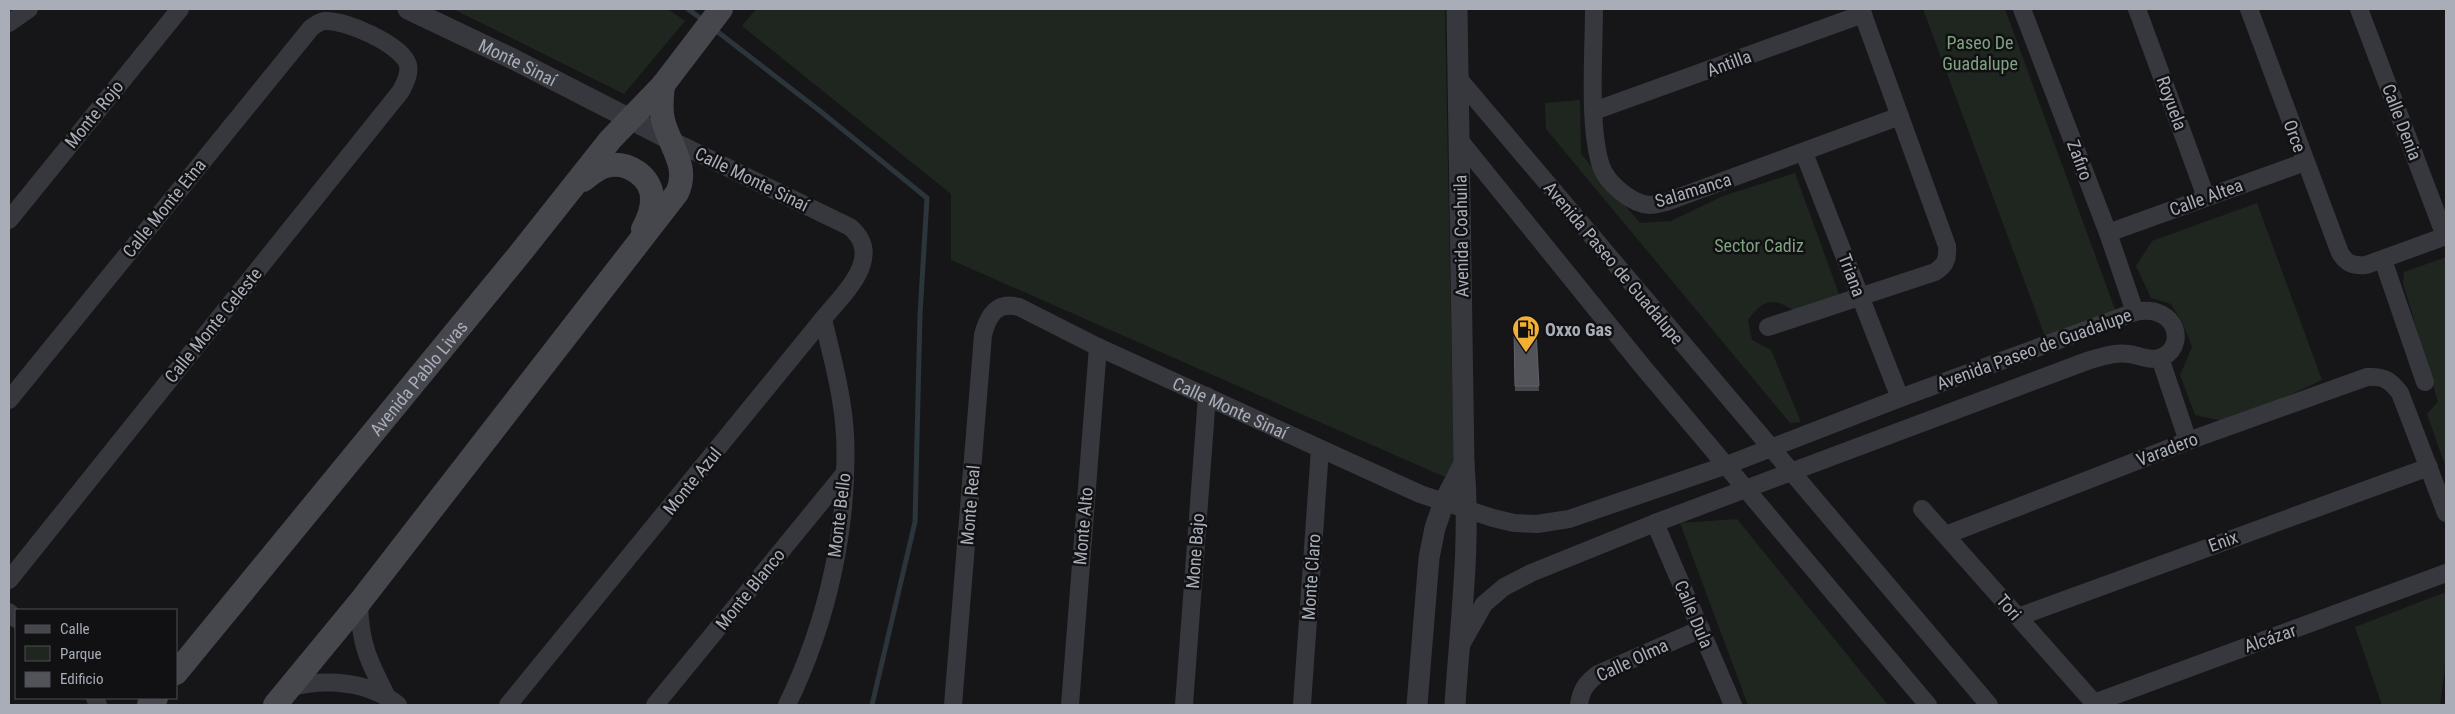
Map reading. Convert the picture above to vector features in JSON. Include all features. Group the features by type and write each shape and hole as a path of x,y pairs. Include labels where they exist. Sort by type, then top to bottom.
{"main road":[{"name":"Avenida Pablo Livas","path":"178,671 629,118 668,78 721,9"},
{"path":"282,696 358,604 670,202 681,184 682,170 662,118 668,78"},
{"path":"570,190 598,169 607,166 622,165 638,172 650,188 652,198 648,220 635,246"}],"street":[{"path":"9,23 29,9"},
{"name":"Monte Rojo","path":"9,220 180,9"},
{"name":"Monte Sinaí","path":"408,9 629,118"},
{"name":"Avenida Coahuila","path":"1455,705 1468,509 1464,464 1457,9"},
{"name":"Salamanca","path":"1594,9 1594,111 1596,144 1602,168 1614,185 1631,198 1649,205 1666,202 1804,153 1900,116"},
{"name":"Zafiro","path":"2022,9 2108,233 2134,312"},
{"name":"Royuela","path":"2137,9 2206,197"},
{"name":"Orce","path":"2249,9 2340,253 2346,262 2354,266 2383,260"},
{"name":"Calle Denia","path":"2359,9 2445,236"},
{"path":"1768,327 1935,272 1943,266 1948,257 1947,246 1862,11"},
{"name":"Antilla","path":"1594,111 1862,11"},
{"name":"Calle Monte Etna","path":"9,400 303,37 317,24 323,21 349,25 388,44 405,58 408,66"},
{"name":"Calle Monte Celeste","path":"9,580 401,91 408,76 408,66"},
{"name":"Avenida Paseo de Guadalupe","path":"1458,78 1769,448 1989,705"},
{"name":"Calle Monte Sinaí","path":"629,118 839,221 857,234 865,250"},
{"path":"1460,141 1637,360 1728,465 1928,705"},
{"name":"Triana","path":"1804,153 1900,398"},
{"name":"Calle Altea","path":"2108,233 2305,162"},
{"path":"2424,382 2383,260 2445,236"},
{"name":"Monte Azul","path":"508,705 824,319 856,277 861,268 865,250"},
{"name":"Calle Monte Sinaí","path":"996,308 1005,304 1019,307 1098,347 1420,494 1468,509"},
{"name":"Monte Real","path":"953,705 983,335 989,317 996,308"},
{"name":"Avenida Paseo de Guadalupe","path":"1459,650 1471,624 1484,604 1504,587 1531,573 1747,488 2087,361 2114,353 2129,354 2149,359 2160,358 2169,352 2175,342 2175,331 2170,321 2160,313 2147,310 2134,312 1900,398 1728,465 1569,519 1537,524 1514,523 1468,509"},
{"name":"Monte Bello","path":"787,705 817,632 828,591 837,548 845,473 845,434 841,404 824,319"},
{"name":"Monte Alto","path":"1070,705 1098,347"},
{"path":"2160,358 2188,441"},
{"name":"Varadero","path":"1946,535 2188,441 2367,377 2381,376 2391,381 2400,393 2430,467"},
{"name":"Mone Bajo","path":"1184,705 1207,396"},
{"name":"Monte Claro","path":"1302,705 1320,449"},
{"name":"Avenida Coahuila","path":"1417,705 1429,558 1435,528 1444,502 1464,464"},
{"path":"2430,467 2446,513"},
{"name":"Enix","path":"2018,617 2430,467"},
{"name":"Monte Blanco","path":"655,705 845,473"},
{"name":"Tori","path":"1922,509 2095,704"},
{"name":"Calle Dula","path":"1655,524 1733,705"},
{"name":"Alcázar","path":"2095,704 2446,573"},
{"path":"358,604 359,631 364,648 392,700"},
{"name":"Calle Olma","path":"1578,705 1581,692 1587,682 1598,674 1701,629"},
{"path":"282,696 311,682 323,681 351,685 392,700"}],"green space":[{"path":"453,9 668,9 685,21 624,94"},
{"path":"756,9 1445,9 1454,481 951,260 951,194 742,26"},
{"name":"Paseo De Guadalupe","path":"1923,9 2005,9 2116,312 2046,339"},
{"name":"Sector Cadiz","path":"1580,100 1581,154 1640,223 1671,221 1723,196 1795,173 1839,294 1794,311 1780,303 1768,302 1758,308 1748,320 1752,340 1771,350 1801,422 1790,423 1546,129 1545,103"},
{"path":"2257,203 2322,380 2245,416 2222,421 2195,415 2180,375 2192,347 2182,322 2171,304 2151,298 2136,266 2152,241"},
{"path":"2446,257 2446,468 2427,414 2438,402 2403,283 2404,272"},
{"path":"1737,519 1888,705 1748,705 1680,523"},
{"path":"2446,592 2446,661 2440,705 2382,705 2355,627"}],"building":[{"name":"Oxxo Gas","path":"1514,330 1536,330 1539,386 1515,386"}],"waterway":[{"path":"688,9 704,21"},
{"path":"714,29 820,111 927,198 920,315 915,522 872,705"}],"place":[{"name":"Oxxo Gas","path":"1526,353"}]}
